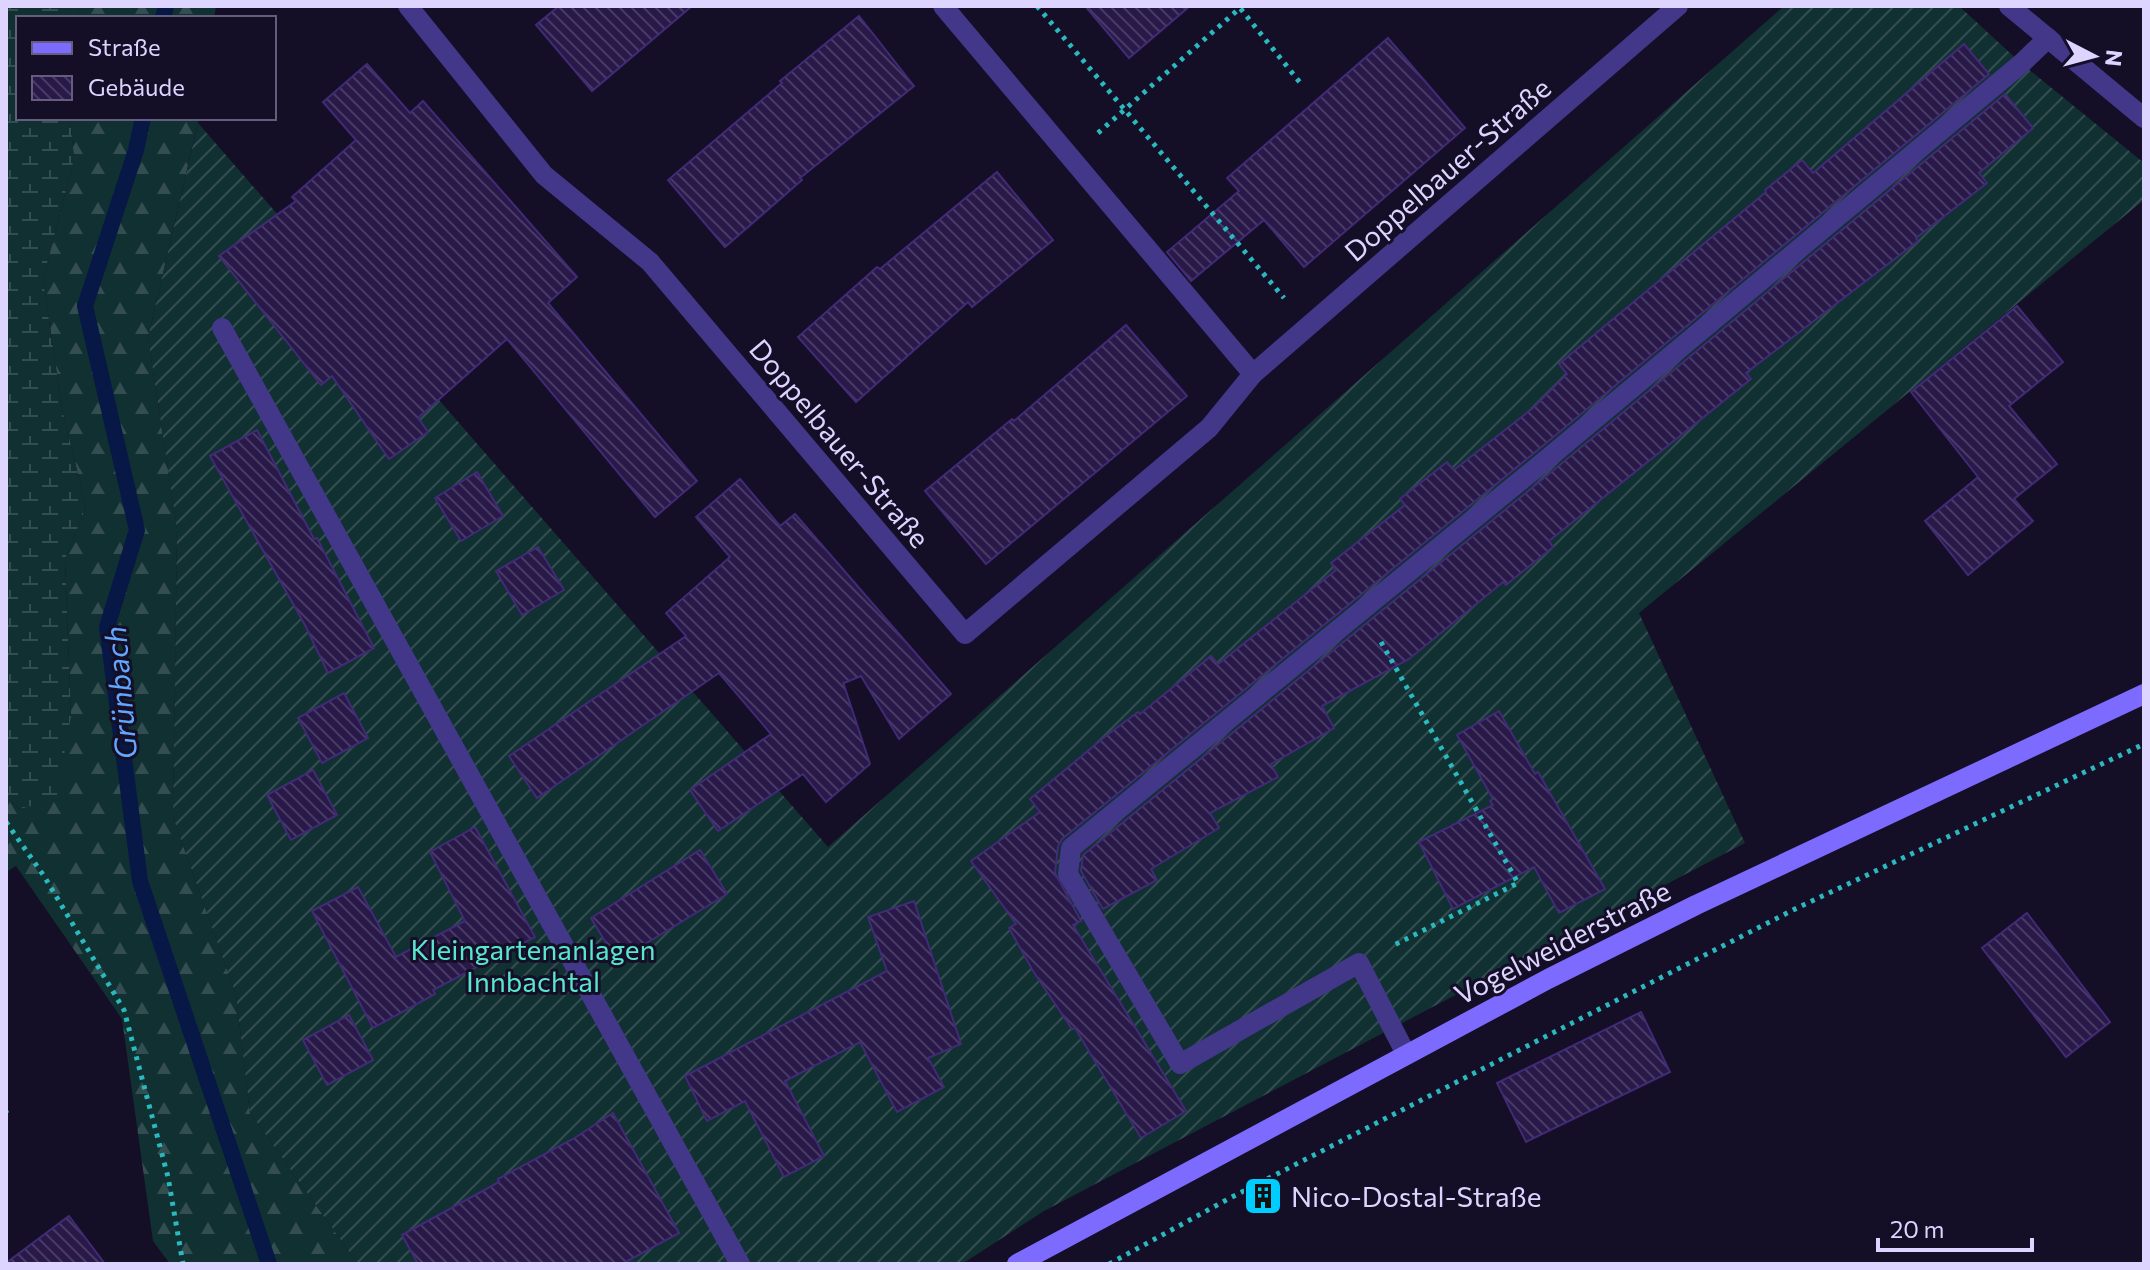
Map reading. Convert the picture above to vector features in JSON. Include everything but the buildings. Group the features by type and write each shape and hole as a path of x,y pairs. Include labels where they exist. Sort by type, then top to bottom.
{"main road":[{"name":"Vogelweiderstraße","path":"1017,1264 1044,1257 1406,1054 1696,905 2144,694"}],"street":[{"name":"Doppelbauer-Straße","path":"408,6 544,175 650,262 965,634 1209,428 1253,374 1678,6"},
{"path":"943,6 1253,374"},
{"path":"2009,6 2144,118"},
{"path":"1406,1054 1359,963 1180,1064 1068,874 1071,848 1363,610 1949,124 2048,38"},
{"path":"222,328 740,1264"}],"path":[{"path":"1037,6 1308,326"},
{"path":"1071,159 1240,8 1302,85"},
{"path":"1359,963 1518,883 1363,610"},
{"path":"1109,1264 1230,1198 1793,910 2144,744"},
{"path":"6,822 44,876 124,1010 168,1177 183,1264"}],"green space":[{"path":"6,6 80,6 76,16 16,16 16,120 70,120 74,159 43,279 62,409 86,507 65,559 71,716 56,800 19,809 6,797"},
{"path":"80,6 216,6 214,16 76,16"},
{"name":"Kleingartenanlagen Innbachtal","path":"1784,6 1959,6 2022,64 2144,163 2144,200 1639,613 1745,843 1044,1211 962,1264 358,1264 250,1113 236,995 173,817 177,529 148,338 198,123 828,847"},
{"path":"70,120 199,120 148,338 177,529 173,817 236,995 250,1113 358,1264 170,1264 153,1241 122,1019 16,866 6,872 6,797 19,809 71,716 65,559 86,507 62,409 43,279 74,159"}],"waterway":[{"name":"Grünbach","path":"164,16 166,6"},
{"name":"Grünbach","path":"143,120 136,150 85,306 137,530 107,627 140,881 269,1264"}],"place":[{"name":"Nico-Dostal-Straße","path":"1263,1196"}]}
